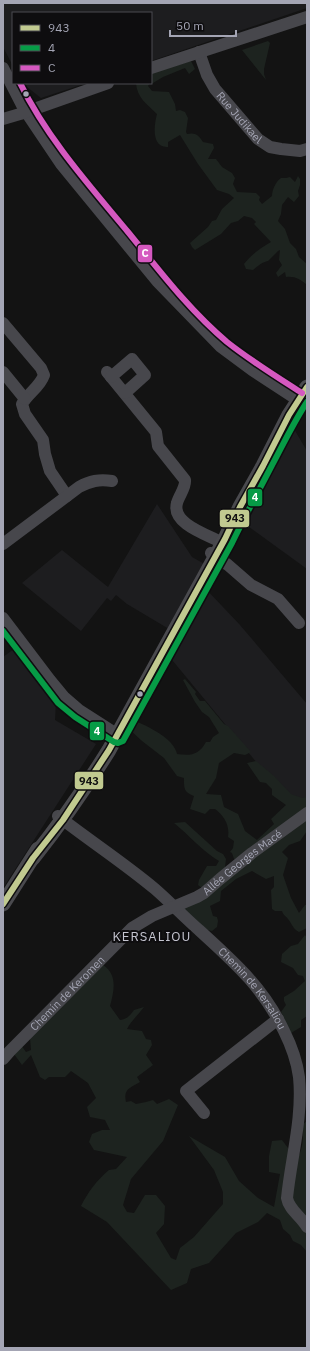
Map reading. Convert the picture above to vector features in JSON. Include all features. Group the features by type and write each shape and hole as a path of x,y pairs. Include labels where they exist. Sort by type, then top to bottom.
{"main road":[{"path":"3,904 61,818 91,779 114,732 263,466 289,415 303,403 307,388"}],"street":[{"path":"152,68 307,17"},
{"name":"Rue Judikael","path":"199,52 207,75 215,89 258,139 275,148 306,152"},
{"path":"3,68 26,112 61,164 147,270 189,315 233,356 303,403"},
{"path":"3,119 105,84"},
{"path":"3,323 41,368 44,375 42,382 22,404 25,414 43,440 50,471 67,496"},
{"path":"125,393 145,375 132,359 109,374 156,432 158,446 185,480 185,484 176,503 176,511 179,518 191,527 221,542"},
{"path":"3,372 25,399"},
{"path":"3,544 67,496 90,482 112,480"},
{"path":"213,555 228,565 251,585 281,602 299,623"},
{"path":"3,618 64,697 79,710 114,732"},
{"name":"Allée Georges Macé","path":"174,906 197,898 252,853 307,813"},
{"name":"Chemin de Kersaliou","path":"61,818 155,889 250,979 265,997 287,1036 297,1065 300,1089 297,1130 287,1198 290,1207 296,1212 307,1227"},
{"name":"Chemin de Keromen","path":"3,1059 123,936 145,920 174,906"},
{"path":"204,1113 186,1091 278,1019"}],"shaded area":[{"path":"3,3 307,3 307,8 152,61 152,12 12,12 12,64 3,47"},
{"path":"268,41 270,43 264,69 266,80 242,50"},
{"path":"191,61 195,69 189,74 185,68 153,83 152,73"},
{"path":"23,84 84,84 41,98"},
{"path":"136,84 149,84 148,86 152,91 169,92 175,104 176,111 180,110 185,112 188,118 187,134 195,134 203,142 213,144 214,148 208,159 216,159 222,167 232,173 235,178 233,184 237,192 256,193 260,197 259,200 262,204 272,196 279,179 290,177 295,182 298,176 300,179 298,191 299,196 294,202 288,197 282,205 281,214 278,221 285,229 290,243 296,249 299,257 307,264 307,285 297,278 286,277 285,272 278,277 276,273 282,265 279,260 280,250 268,261 262,263 253,270 246,269 244,264 256,252 271,242 254,224 256,222 252,218 244,216 238,221 231,223 221,234 195,250 192,247 190,243 208,227 212,221 216,220 222,209 234,198 229,194 217,190 198,164 180,135 168,142 168,147 159,144 155,135 157,114 140,97"},
{"path":"294,429 307,451 307,569 241,521"},
{"path":"157,504 192,557 215,570 205,588 240,625 307,704 307,809 299,814 168,655 179,635 127,604 116,595 111,601 107,598 81,631 22,583 62,550 108,587"},
{"path":"14,649 56,702 55,720 96,744 3,888 3,657"},
{"path":"185,679 196,692 195,694 200,701 205,701 224,724 228,726 251,752 245,755 234,753 219,763 216,778 206,794 221,795 224,807 238,814 245,831 257,840 274,824 271,819 286,805 272,795 272,789 266,783 260,782 247,763 256,761 274,776 291,794 302,798 307,797 307,831 300,841 289,845 282,852 288,858 283,875 291,898 299,913 305,905 307,905 307,928 299,932 294,928 282,911 275,911 272,909 271,890 274,887 274,876 266,879 252,871 236,879 221,891 220,901 210,906 213,916 217,917 218,921 217,927 212,931 207,930 182,910 203,889 198,885 199,880 207,866 216,866 219,861 207,853 174,823 185,822 217,851 223,854 226,859 225,867 242,858 234,859 232,853 230,852 233,848 234,841 228,837 226,821 221,815 215,809 210,809 205,814 190,809 194,796 185,790 184,778 177,776 164,758 128,728 133,720 152,729 171,743 177,754 194,754 200,750 206,742 210,742 213,737 219,733 209,717 202,712 195,702 183,680"},
{"path":"305,935 307,938 307,1016 301,1020 301,1027 291,1033 281,1012 286,1005 284,997 294,991 305,981 303,976 298,975 293,968 281,962 282,954 291,946 298,944"},
{"path":"103,965 108,969 113,978 113,995 110,1006 120,1020 128,1017 134,1010 144,1007 127,1029 142,1031 146,1039 151,1040 152,1045 146,1055 153,1065 137,1077 140,1082 128,1089 125,1098 126,1102 131,1101 136,1104 153,1100 157,1104 169,1099 178,1105 163,1141 131,1179 123,1205 127,1212 134,1213 145,1195 156,1195 165,1206 164,1224 156,1233 171,1258 176,1260 180,1248 194,1237 223,1204 223,1192 214,1170 189,1136 225,1157 239,1181 258,1198 274,1207 280,1174 269,1172 269,1156 272,1141 282,1140 297,1158 302,1146 303,1124 307,1121 307,1252 301,1245 293,1241 290,1235 283,1229 280,1220 267,1213 258,1222 236,1233 209,1263 191,1269 187,1283 171,1290 107,1222 81,1206 97,1182 109,1170 116,1169 127,1157 94,1150 89,1142 92,1134 102,1130 110,1130 105,1120 90,1117 87,1107 96,1098 88,1083 71,1071 65,1077 49,1077 45,1080 40,1077 31,1055 22,1065 14,1054 21,1045 26,1052 31,1050 30,1038"}],"transit line":[{"name":"C","path":"21,84 43,123 84,179 187,303 227,342 302,393"},
{"name":"943","path":"3,904 33,858 63,820 109,750 225,539 240,507 289,415 307,387"},
{"name":"4","path":"3,631 58,703 75,717 114,742 118,743 123,741 232,543 297,418 307,402"}],"district":[{"name":"KERSALIOU","path":"152,936"}]}
